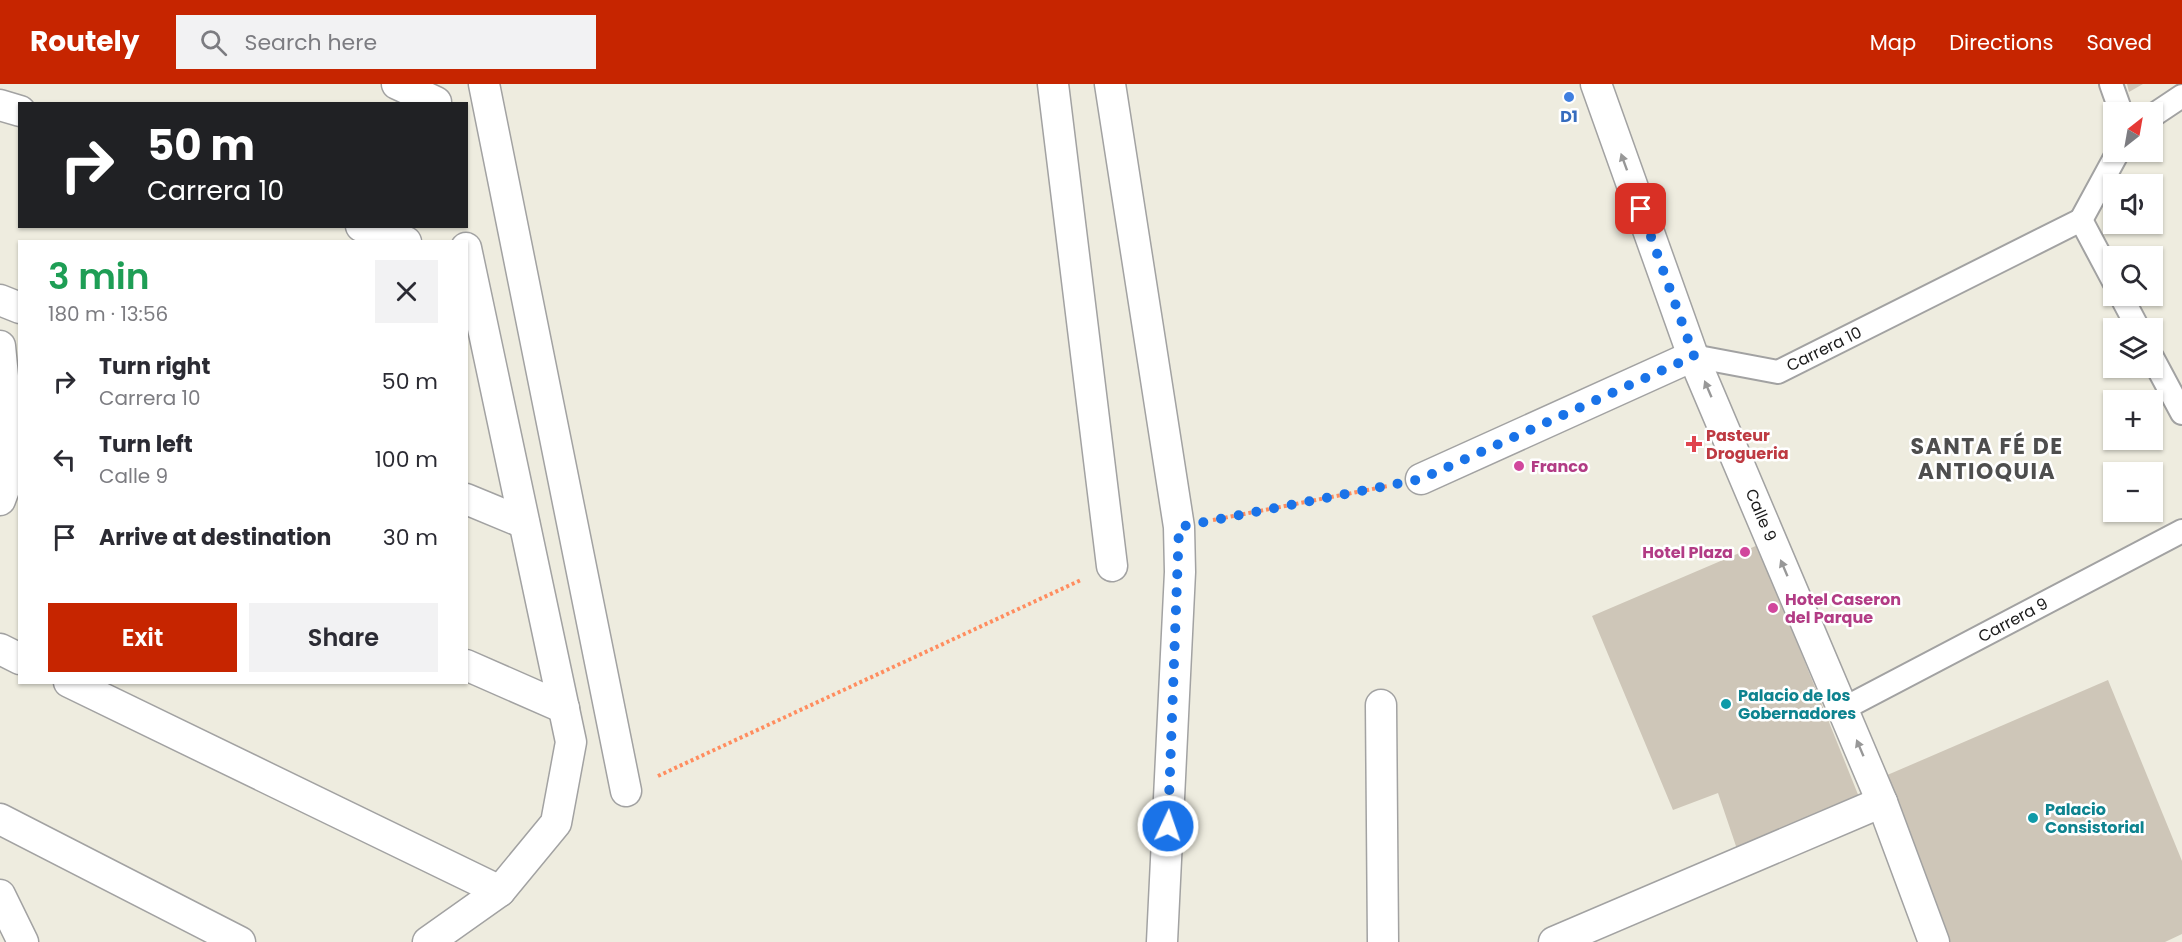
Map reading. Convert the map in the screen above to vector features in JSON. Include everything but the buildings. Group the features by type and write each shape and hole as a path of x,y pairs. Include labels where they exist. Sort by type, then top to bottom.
{"street":[{"path":"397,84 435,96"},
{"path":"484,84 626,791"},
{"path":"1053,84 1112,566"},
{"path":"1110,84 1179,527 1180,572 1162,942"},
{"name":"Calle 9","path":"1596,84 1694,356 1844,709 1882,802 1934,942"},
{"path":"2111,84 2117,102"},
{"path":"2163,109 2182,96"},
{"path":"0,105 18,110"},
{"path":"2103,261 2081,220 2113,162"},
{"name":"Carrera 10","path":"1694,356 1778,372 2081,220"},
{"path":"367,228 400,240"},
{"path":"428,942 500,891 556,823 571,742 468,259"},
{"path":"0,300 18,307"},
{"path":"0,346 16,470 0,500"},
{"path":"1421,479 1694,356"},
{"path":"2163,378 2182,413"},
{"path":"468,500 524,523"},
{"name":"Carrera 9","path":"1844,709 2182,531"},
{"path":"0,649 18,658"},
{"path":"468,666 564,708"},
{"path":"73,684 500,891"},
{"path":"1381,705 1383,942"},
{"path":"1554,942 1882,802"},
{"path":"0,819 240,942"},
{"path":"0,895 23,942"}],"path":[{"path":"1179,527 1421,479"},
{"path":"626,791 1112,566"}],"place":[{"name":"D1","path":"1569,97"},
{"name":"Pasteur Drogueria","path":"1694,444"},
{"name":"Franco","path":"1519,466"},
{"name":"Hotel Plaza","path":"1745,552"},
{"name":"Hotel Caseron del Parque","path":"1773,608"},
{"name":"Palacio de los Gobernadores","path":"1726,704"},
{"name":"Palacio Consistorial","path":"2033,818"}],"district":[{"name":"SANTA FÉ DE ANTIOQUIA","path":"1987,458"}],"route":[{"path":"1168,826 1180,572 1179,527 1421,479 1694,356 1641,209"}]}
